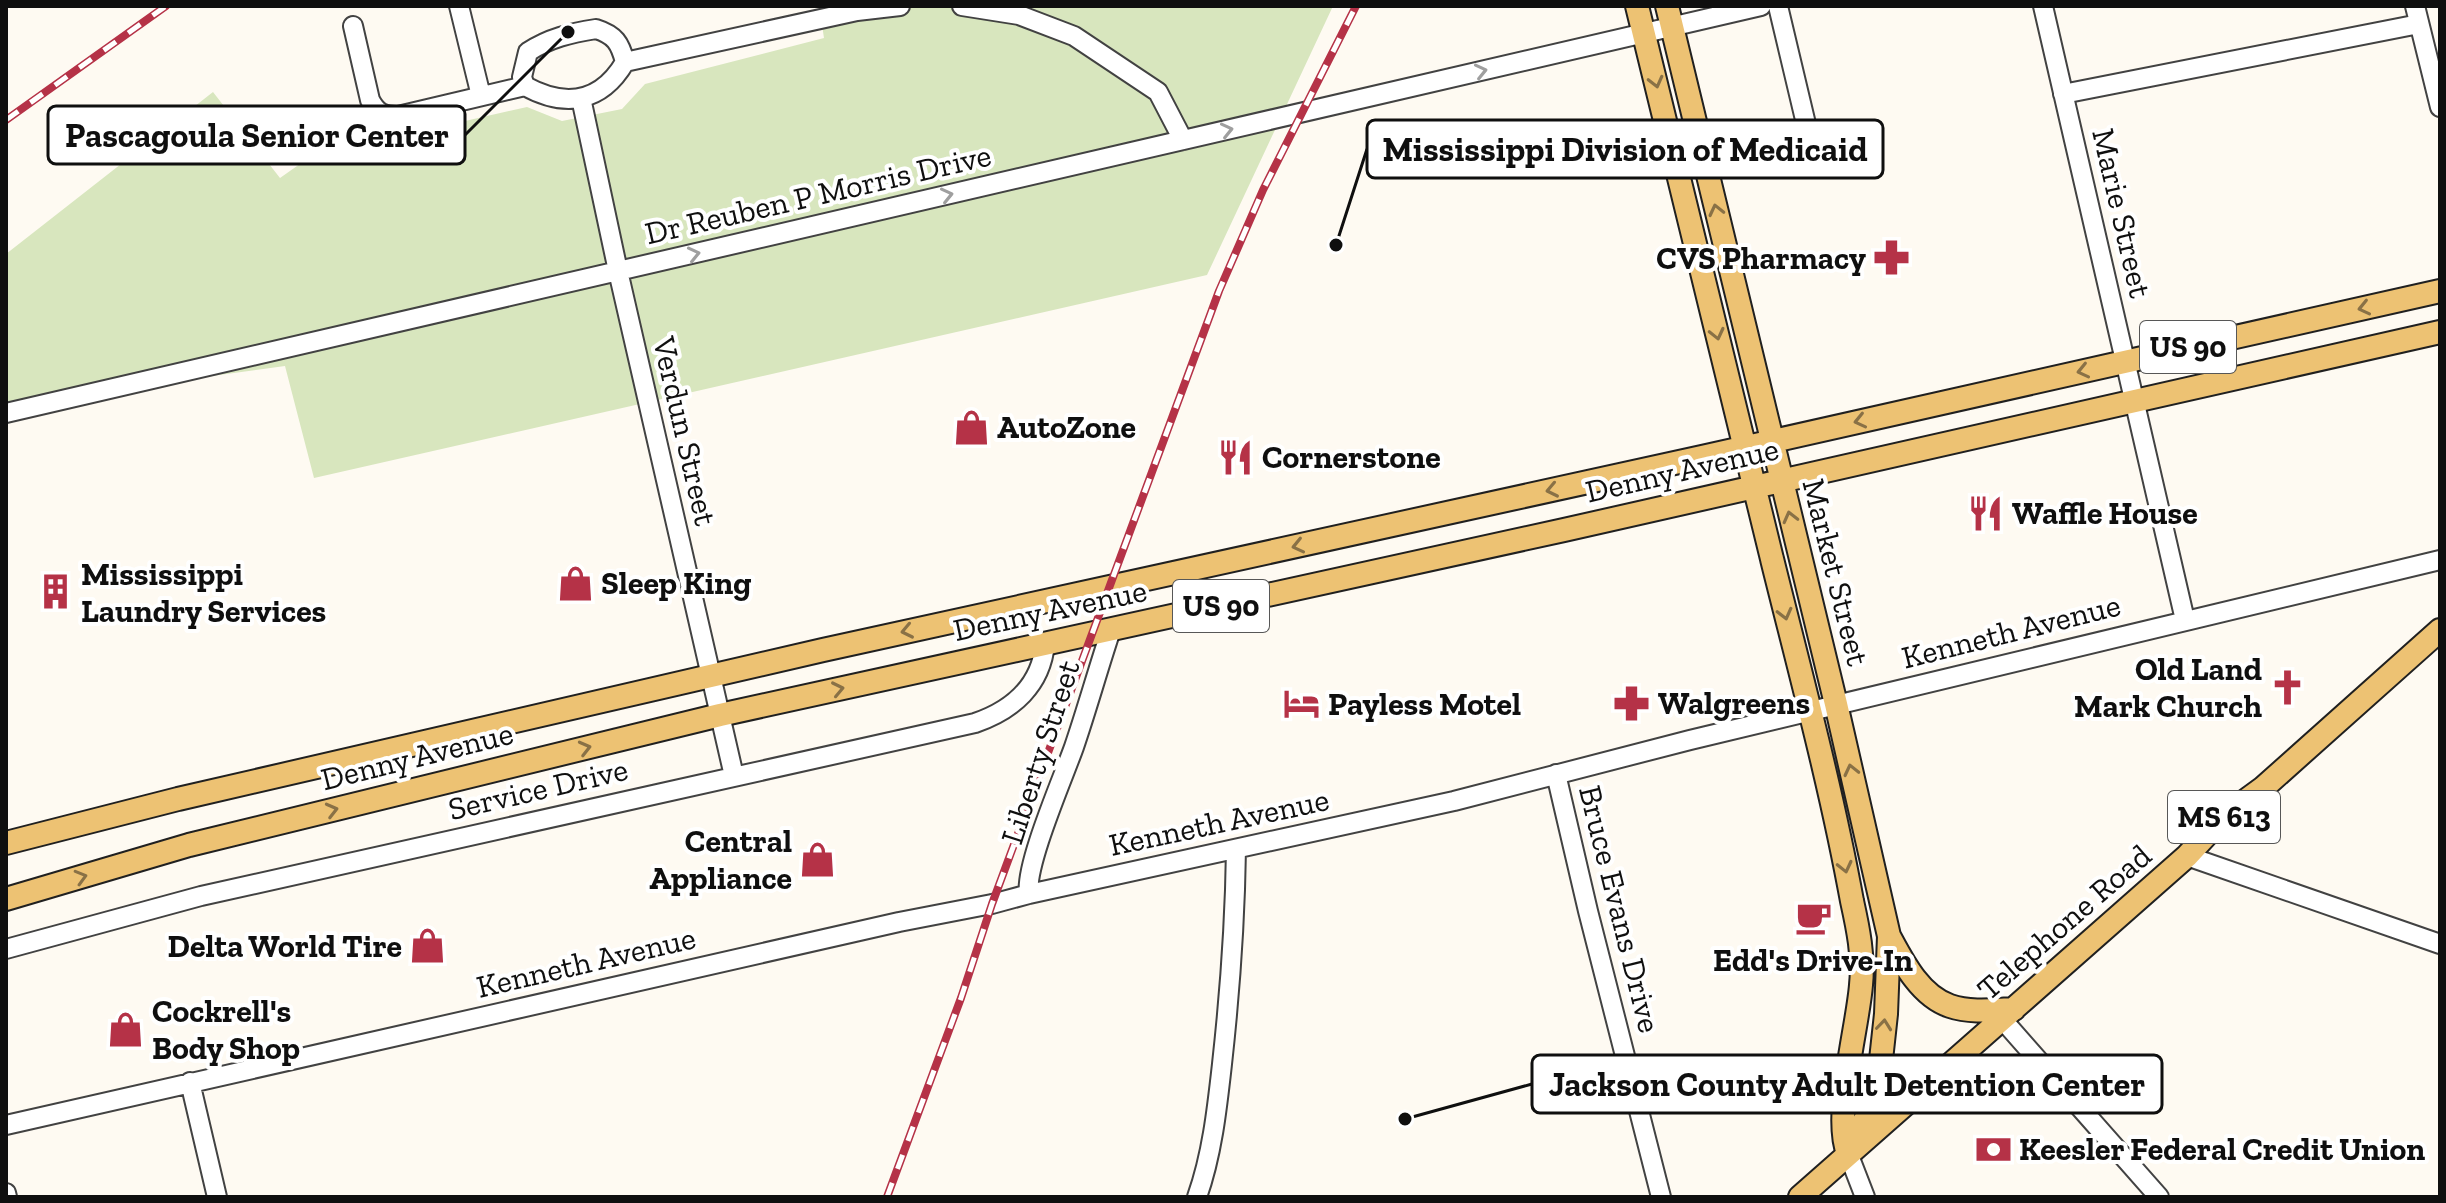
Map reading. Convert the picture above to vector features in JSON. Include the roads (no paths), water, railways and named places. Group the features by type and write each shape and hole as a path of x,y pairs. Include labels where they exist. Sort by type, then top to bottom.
{"main road":[{"name":"Market Street","path":"1637,6 1852,899 1862,956 1862,983 1844,1111 1848,1153"},
{"name":"Market Street","path":"1670,17 1889,936 1880,1069 1870,1110 1848,1153"},
{"name":"Denny Avenue","path":"6,843 178,799 710,675 2440,291"},
{"name":"Denny Avenue","path":"6,899 189,845 720,715 2440,332"},
{"name":"Telephone Road","path":"1800,1197 2187,856 2222,818 2263,788 2440,630"},
{"path":"1889,936 1907,970 1929,993 1950,1006 2008,1014"}],"street":[{"path":"459,6 481,96"},
{"path":"625,62 857,11 900,6"},
{"path":"962,6 1019,15 1074,36 1158,92 1183,140"},
{"name":"Dr Reuben P Morris Drive","path":"6,413 1644,34 1670,17 1761,6"},
{"path":"1778,6 1816,166"},
{"name":"Marie Street","path":"2043,6 2185,620"},
{"path":"2063,94 2417,15 2440,107"},
{"path":"353,26 370,100 376,110 385,116 398,116 525,86"},
{"path":"596,29 611,34 620,45 625,62 616,78 600,92 581,98 563,100 542,96 525,86 522,77 528,52 543,41 596,29"},
{"name":"Verdun Street","path":"581,98 734,776"},
{"name":"Kenneth Avenue","path":"6,1125 859,931 1454,801 1836,704 2440,560"},
{"name":"Liberty Street","path":"1029,894 1028,886 1038,846 1074,747 1111,630"},
{"name":"Service Drive","path":"6,949 201,896 924,736 994,717 1013,705 1030,686 1036,677 1045,644"},
{"name":"Bruce Evans Drive","path":"1556,774 1661,1197"},
{"path":"1197,1197 1206,1170 1226,1032 1235,934 1236,849"},
{"path":"2187,856 2440,944"},
{"path":"2008,1014 2159,1197"},
{"path":"190,1082 217,1197"},
{"name":"Market Street","path":"1848,1153 1865,1197"}],"railway":[{"path":"6,120 166,6"},
{"path":"887,1197 1219,291 1263,190 1356,6"}],"place":[{"name":"Pascagoula Senior Center","path":"568,32"},
{"name":"Mississippi Division of Medicaid","path":"1336,245"},
{"name":"CVS Pharmacy","path":"1892,258"},
{"name":"AutoZone","path":"971,427"},
{"name":"Cornerstone","path":"1236,457"},
{"name":"Waffle House","path":"1986,513"},
{"name":"Sleep King","path":"575,583"},
{"name":"Mississippi Laundry Services","path":"55,592"},
{"name":"Old Land Mark Church","path":"2288,687"},
{"name":"Walgreens","path":"1632,703"},
{"name":"Payless Motel","path":"1302,704"},
{"name":"Central Appliance","path":"818,859"},
{"name":"Edd's Drive-In","path":"1813,918"},
{"name":"Delta World Tire","path":"428,946"},
{"name":"Cockrell's Body Shop","path":"126,1029"},
{"name":"Jackson County Adult Detention Center","path":"1405,1119"},
{"name":"Keesler Federal Credit Union","path":"1993,1149"}]}
